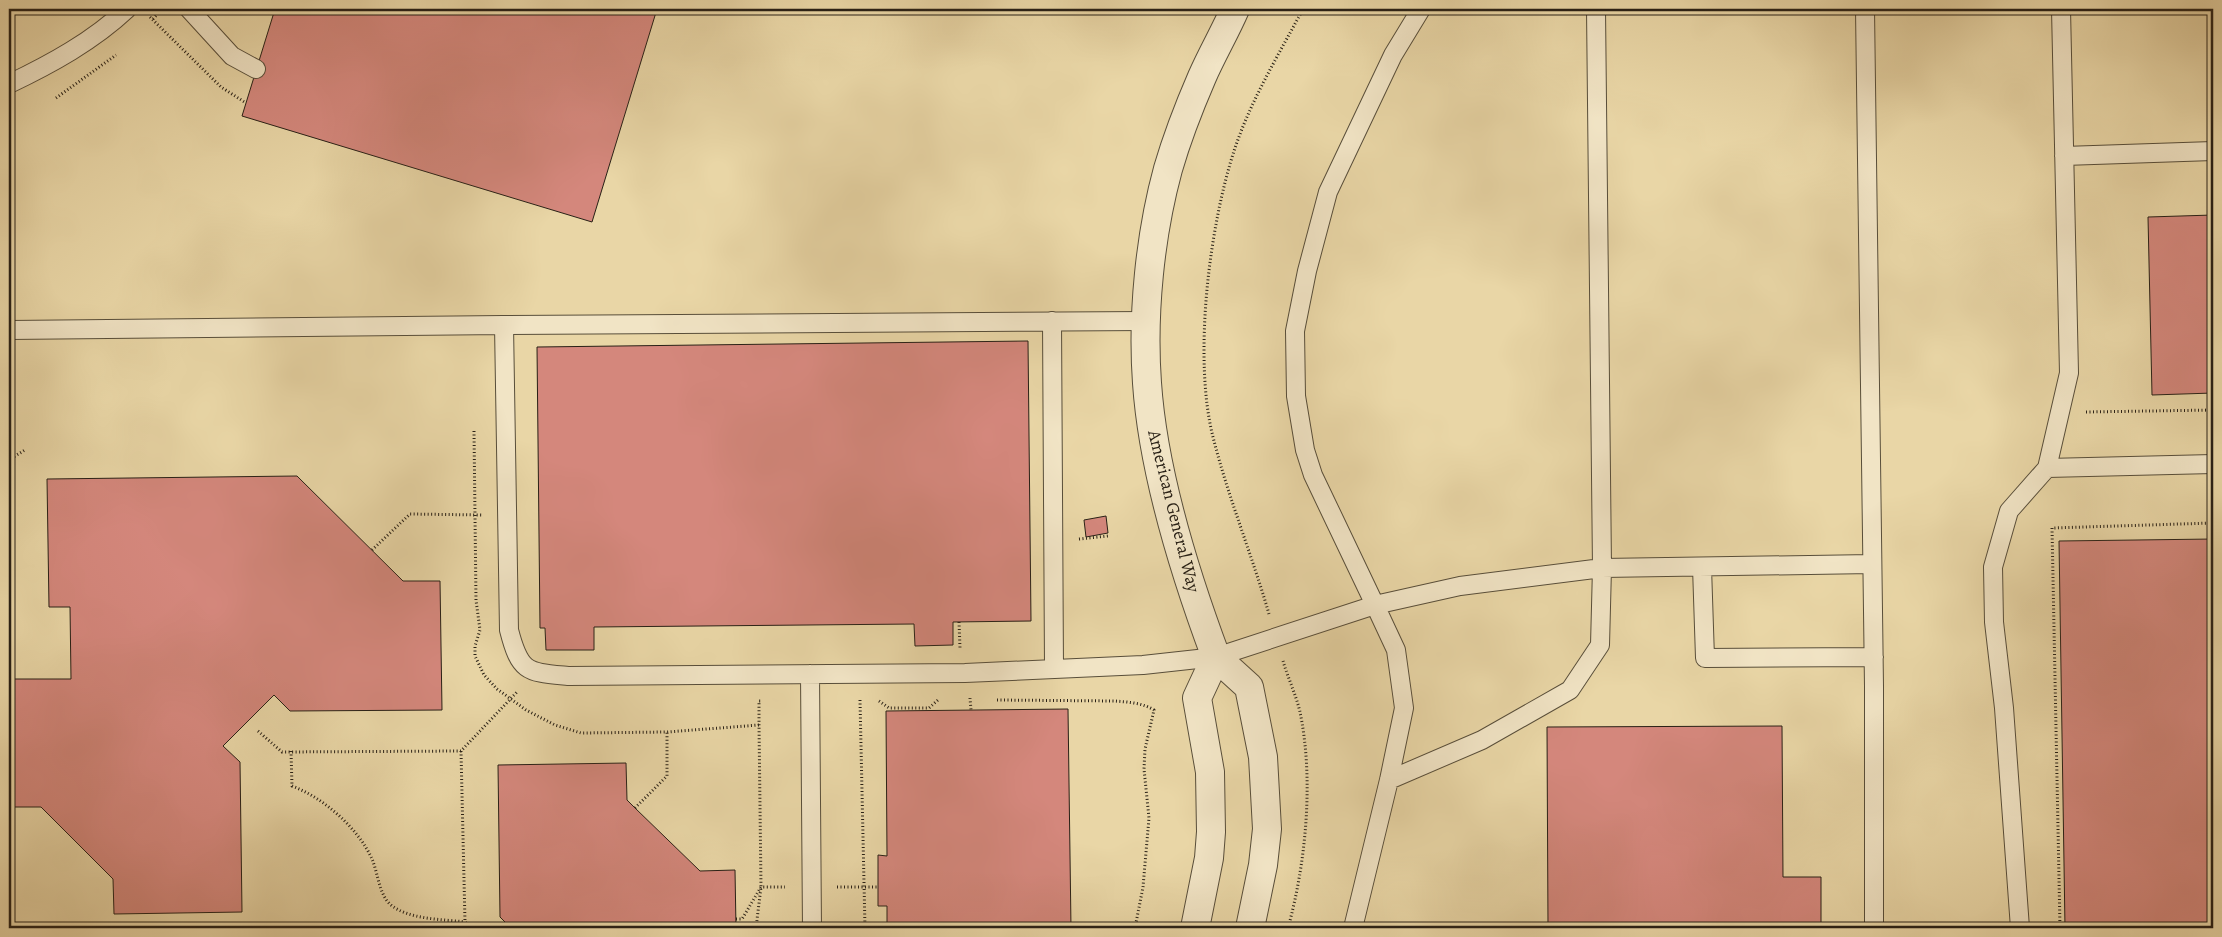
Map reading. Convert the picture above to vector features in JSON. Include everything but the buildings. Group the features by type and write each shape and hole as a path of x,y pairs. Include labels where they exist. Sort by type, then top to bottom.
{"street":[{"name":"American General Way","path":"1216,657 1198,608 1160,469 1153,433 1147,383 1146,321 1152,255 1168,170 1192,99 1235,9"},
{"path":"1194,928 1209,858 1211,815 1210,772 1197,698 1216,657 1249,687 1263,757 1267,829 1263,865 1250,928"}],"lane":[{"path":"9,84 82,44 127,9"},
{"path":"189,9 232,56 256,69"},
{"path":"1352,928 1389,780 1404,708 1396,650 1313,476 1305,450 1296,396 1295,331 1307,271 1328,192 1393,55 1421,9"},
{"path":"1389,780 1482,740 1570,690 1600,645 1602,568 1596,9"},
{"path":"1865,9 1874,658 1874,928"},
{"path":"2020,928 2004,708 1994,622 1993,567 2009,511 2047,468 2069,373 2061,9"},
{"path":"2064,156 2213,151"},
{"path":"1052,321 1054,667"},
{"path":"9,330 504,324 1146,321"},
{"path":"504,324 509,630 519,659 535,673 568,676 975,672 1034,670 1054,667 1143,665 1216,657 1375,605 1460,586 1602,568 1872,564"},
{"path":"2047,468 2213,464"},
{"path":"1702,567 1705,658 1874,658"},
{"path":"810,674 812,928"}],"path":[{"path":"1288,928 1300,866 1306,816 1306,762 1300,711 1213,437 1206,394 1206,308 1221,198 1235,147 1253,104 1303,9"},
{"path":"145,15 153,19 221,87 246,103"},
{"path":"2060,412 2213,410"},
{"path":"474,431 476,600 480,630 475,646 475,656 484,675 497,689 526,710 568,731 581,733 667,732 759,725"},
{"path":"9,594 11,559 10,459 25,450"},
{"path":"372,550 410,514 507,515"},
{"path":"2060,928 2052,528 2213,523"},
{"path":"465,922 461,751 535,673"},
{"path":"878,700 889,708 929,708 940,699"},
{"path":"860,700 866,928"},
{"path":"756,928 761,887 759,701 869,700"},
{"path":"962,700 980,700"},
{"path":"989,700 1122,702 1149,706 1154,710 1145,749 1144,769 1149,818 1143,887 1135,928"},
{"path":"258,731 282,752 461,751"},
{"path":"635,808 667,776 667,732"},
{"path":"292,751 292,786 318,801 358,835 372,859 384,895 390,904 403,912 423,917 465,922 471,928"}]}
